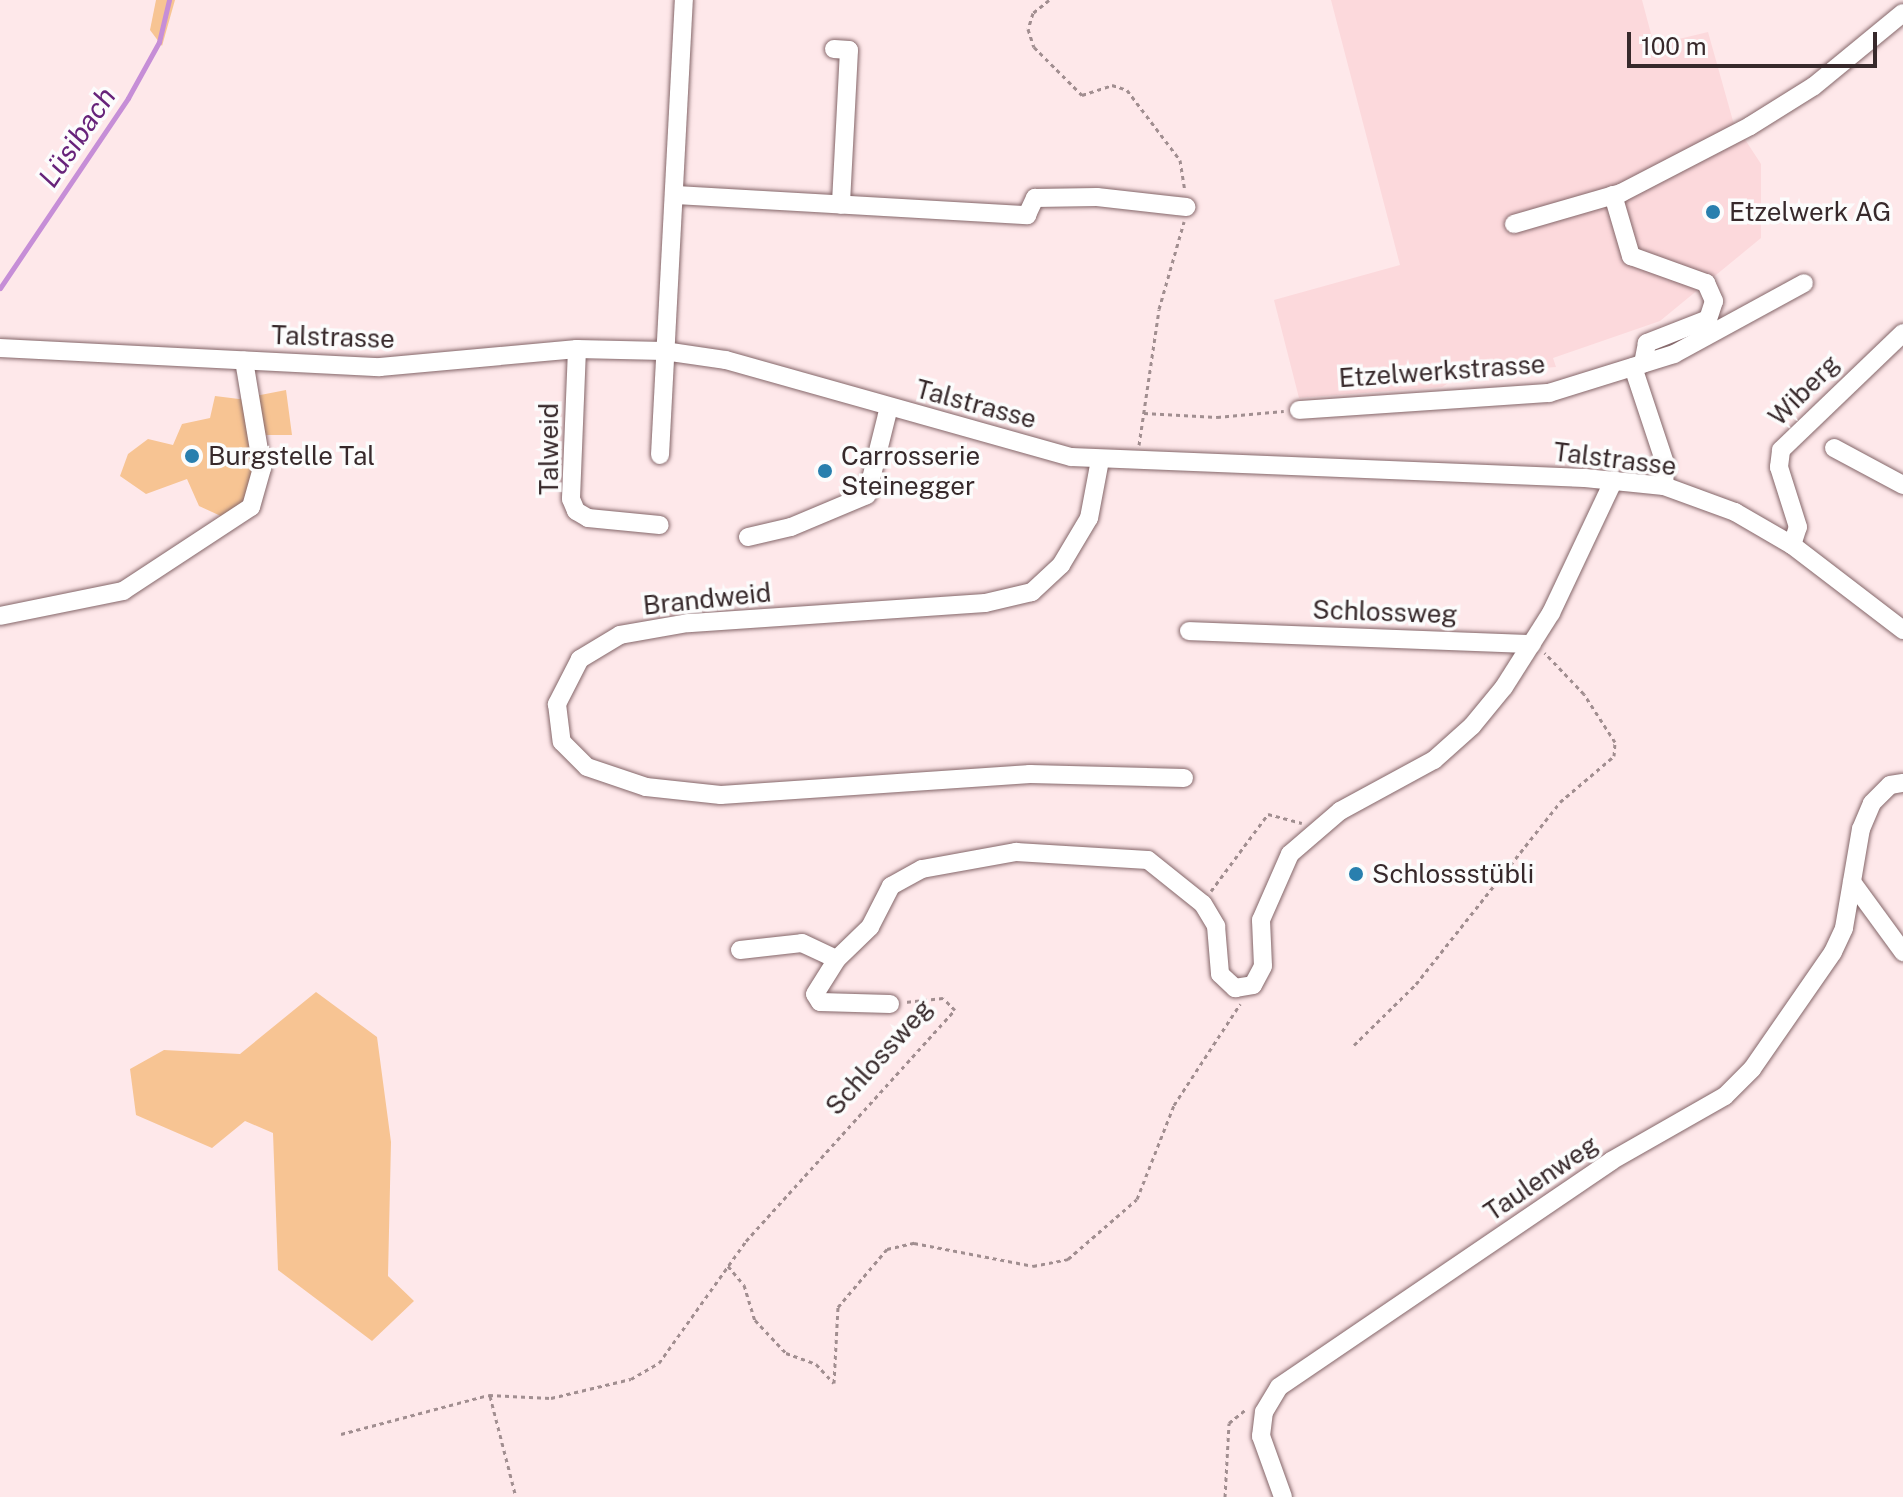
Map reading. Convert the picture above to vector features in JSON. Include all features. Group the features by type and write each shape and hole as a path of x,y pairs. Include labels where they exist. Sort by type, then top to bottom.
{"street":[{"path":"660,455 684,0"},
{"path":"1514,224 1613,195 1750,126 1814,86 1903,13"},
{"path":"834,49 849,50 841,205"},
{"path":"676,195 1027,215 1035,198 1097,197 1186,207"},
{"path":"1613,195 1631,256 1706,283 1714,301 1708,319 1647,343 1638,366 1665,463 1664,486"},
{"name":"Etzelwerkstrasse","path":"1299,410 1549,393 1638,366 1722,332 1804,283"},
{"name":"Wiberg","path":"1792,545 1798,527 1779,467 1781,450 1903,333"},
{"name":"Talstrasse","path":"0,348 380,367 577,349 664,351 726,360 889,407 1100,460 1614,480 1664,486 1735,512 1792,545 1903,630"},
{"name":"Talweid","path":"577,349 571,499 576,511 588,518 660,525"},
{"path":"0,616 123,591 251,507 262,468 244,360"},
{"path":"748,537 791,527 867,495 889,407"},
{"path":"1834,448 1903,485"},
{"name":"Brandweid","path":"1100,460 1089,518 1061,565 1032,592 985,603 688,623 620,635 580,659 557,704 562,742 587,767 646,787 721,795 1030,774 1184,778"},
{"path":"1203,904 1216,926 1220,974 1235,988 1253,985 1263,966 1261,920 1290,854 1307,836 1340,811 1434,760 1504,687 1532,644 1614,480"},
{"name":"Schlossweg","path":"1189,631 1532,644"},
{"name":"Taulenweg","path":"1279,1387 1611,1161 1725,1096 1752,1069 1833,952 1844,928 1861,829 1872,803 1890,785 1903,783"},
{"name":"Schlossweg","path":"890,1004 820,1002 815,994 818,984 837,959 870,927 891,886 922,869 1016,852 1148,860 1203,904"},
{"path":"1852,882 1903,952"},
{"path":"740,950 802,943 837,959"},
{"path":"1279,1387 1264,1412 1261,1436 1283,1497"}],"path":[{"path":"1142,413 1217,417 1299,410"},
{"path":"1354,1045 1416,984 1560,802 1614,756 1615,742 1584,694 1558,662 1532,644"},
{"path":"1203,904 1268,814 1301,820 1307,836"},
{"path":"728,1266 744,1285 755,1320 786,1353 816,1364 834,1383 838,1307 887,1249 914,1243 1033,1266 1068,1259 1137,1199 1174,1105 1253,985"},
{"name":"Schlossweg","path":"341,1434 489,1395 551,1398 631,1379 659,1363 728,1266 955,1010 943,998 890,1004"},
{"path":"1225,1497 1229,1423 1279,1387"},
{"path":"489,1395 516,1497"}],"shaded area":[{"path":"156,0 175,0 162,46 150,30"},
{"path":"1331,0 1642,0 1654,45 1708,32 1733,121 1761,164 1761,238 1660,321 1553,358 1556,367 1462,374 1442,387 1299,398 1274,300 1400,265"},
{"path":"286,390 292,435 254,435 251,507 223,517 199,506 187,479 146,494 120,476 128,454 148,439 173,445 182,424 210,418 215,396 239,399"},
{"path":"316,992 377,1037 391,1142 388,1276 414,1301 372,1341 278,1270 273,1133 245,1121 212,1148 136,1115 130,1069 164,1050 240,1054"}],"waterway":[{"name":"Lüsibach","path":"0,288 128,98 159,42 169,0"}],"place":[{"name":"Etzelwerk AG","path":"1713,212"},
{"name":"Burgstelle Tal","path":"192,456"},
{"name":"Carrosserie Steinegger","path":"825,471"},
{"name":"Schlossstübli","path":"1356,874"}]}
